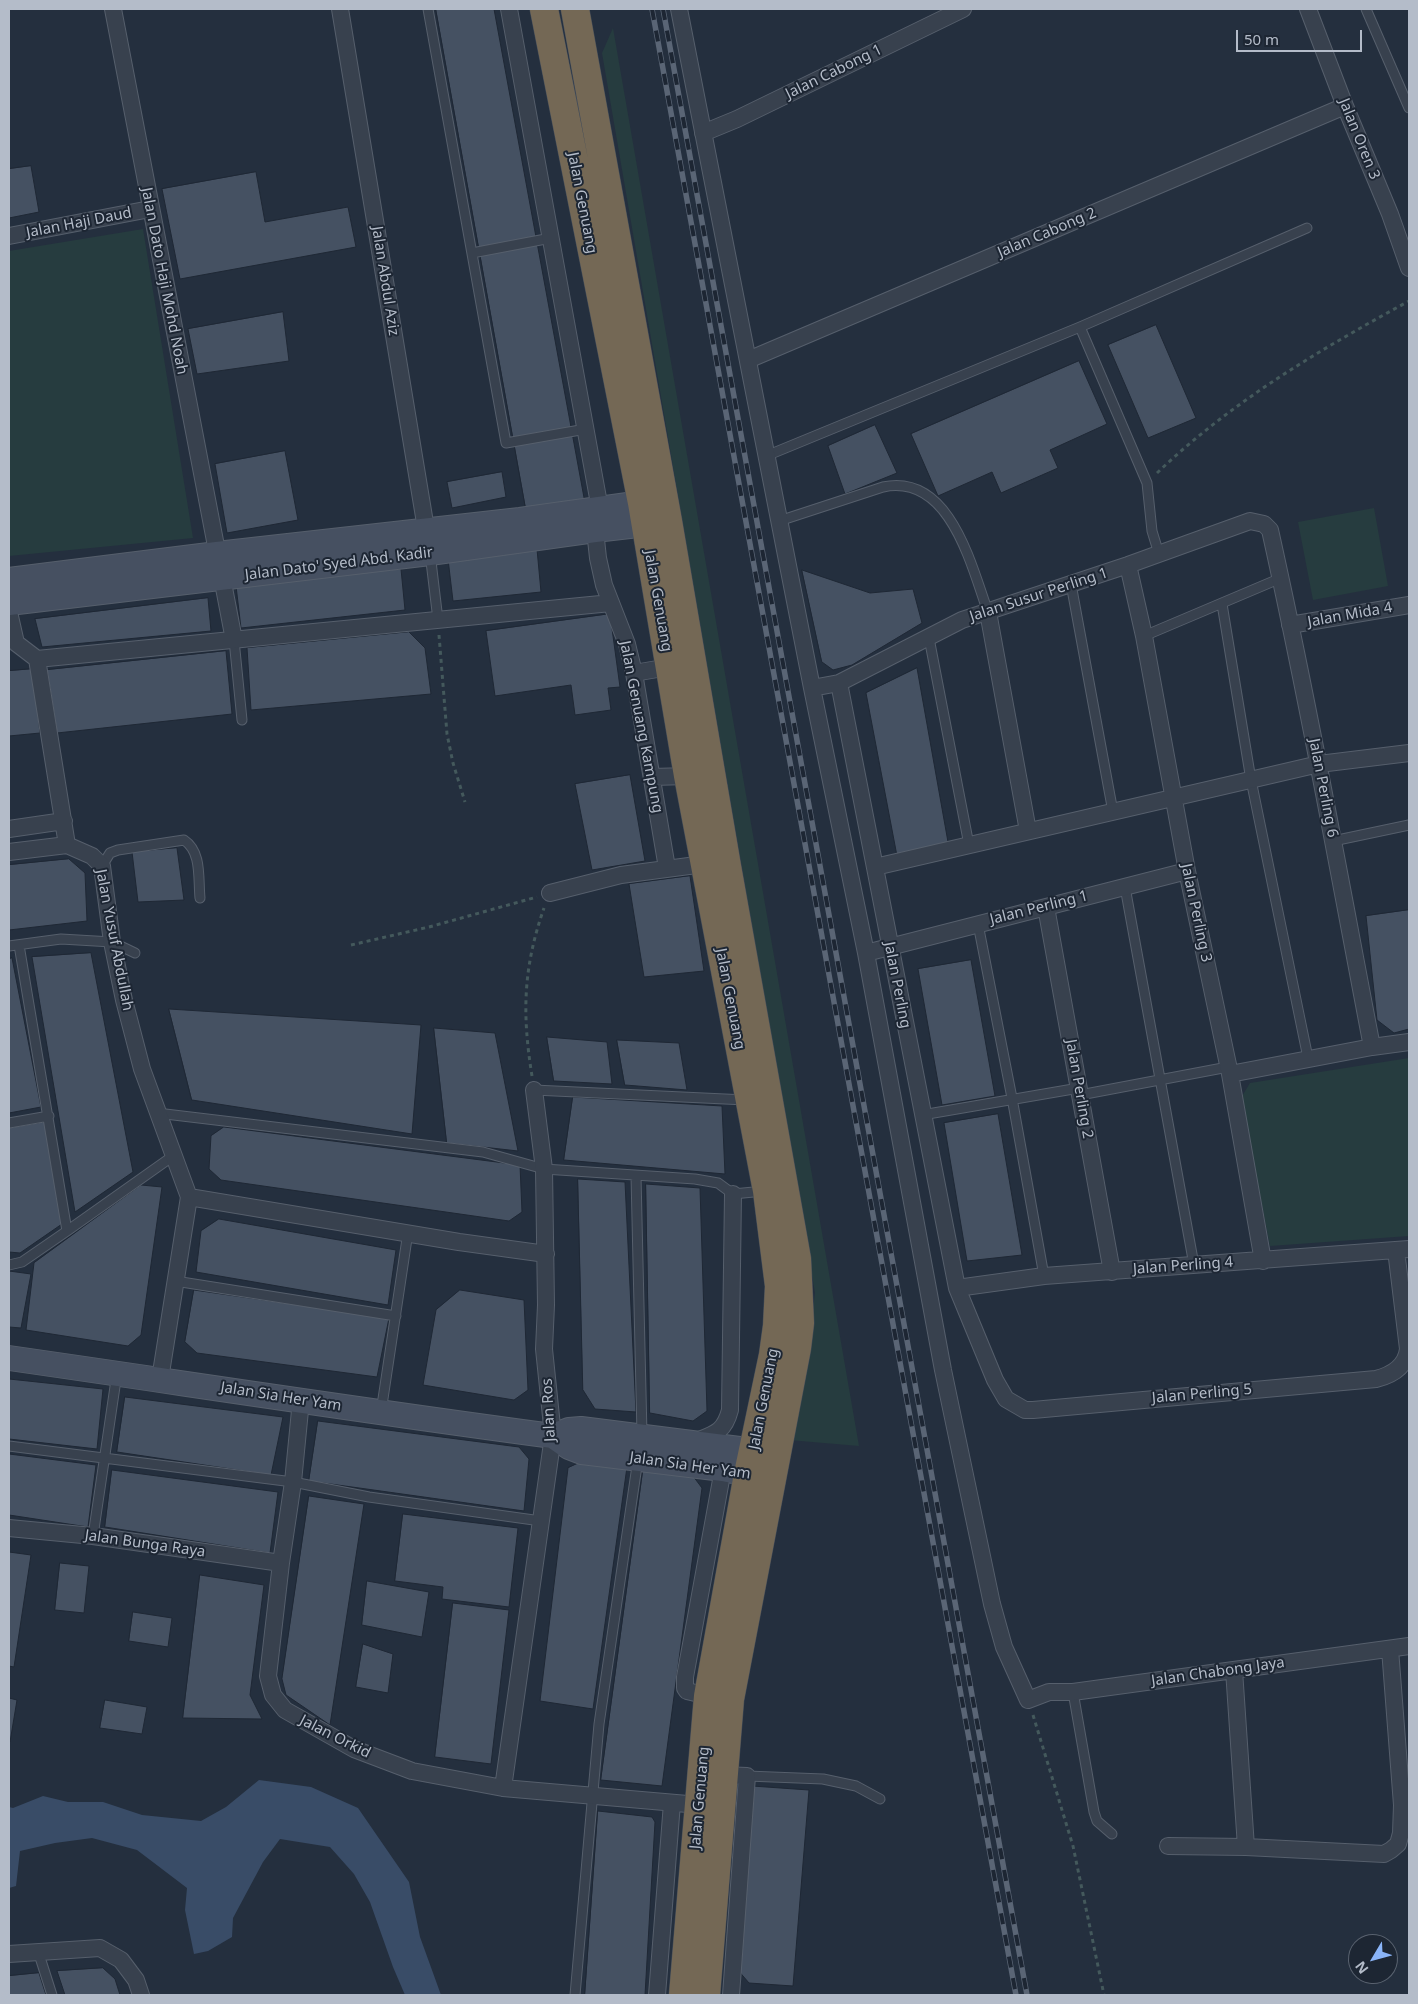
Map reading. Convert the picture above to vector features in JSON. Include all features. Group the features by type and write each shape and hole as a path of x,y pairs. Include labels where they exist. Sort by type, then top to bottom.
{"highway":[{"name":"Jalan Genuang","path":"546,9 651,516 725,856 797,1259 800,1323 797,1348 754,1465 730,1699 735,1775 706,1995"},
{"name":"Jalan Genuang","path":"575,9 651,516 669,667 704,864 767,1191 777,1264 778,1307 773,1354 754,1465 708,1696 683,1995"}],"street":[{"name":"Jalan Dato Haji Mohd Noah","path":"114,9 150,209 234,640"},
{"name":"Jalan Abdul Aziz","path":"340,9 428,542"},
{"name":"Jalan Genuang Kampung","path":"509,9 586,429 597,519 600,567 604,585 627,644 634,673 667,868"},
{"path":"679,9 766,456 866,953 941,1361 992,1604 1004,1647 1028,1700"},
{"name":"Jalan Cabong 1","path":"704,133 963,9"},
{"name":"Jalan Oren 3","path":"1308,9 1345,106 1390,214 1409,268"},
{"name":"Jalan Cabong 2","path":"748,360 1345,106"},
{"name":"Jalan Haji Daud","path":"9,236 150,209"},
{"name":"Jalan Dato' Syed Abd. Kadir","path":"9,602 222,578 428,542 597,519 651,516"},
{"name":"Jalan Susur Perling 1","path":"812,688 840,682 962,620 1128,566 1250,521 1264,524 1270,530"},
{"name":"Jalan Perling 6","path":"1270,530 1319,764 1372,1047"},
{"name":"Jalan Dato' Syed Abd. Kadir","path":"9,580 218,554 428,542"},
{"name":"Jalan Perling 3","path":"1128,566 1144,636 1187,871 1229,1070 1264,1261"},
{"path":"9,612 16,643 37,659 611,603"},
{"name":"Jalan Mida 4","path":"1290,625 1409,604"},
{"path":"988,612 1028,831"},
{"path":"9,852 67,845 37,659"},
{"path":"634,673 669,667"},
{"name":"Jalan Perling","path":"840,682 922,1115 957,1288"},
{"path":"875,867 1319,764 1409,753"},
{"path":"652,777 688,776"},
{"path":"9,829 64,821"},
{"name":"Jalan Yusuf Abdullah","path":"67,845 92,856 102,866 112,942 124,1000 140,1060 157,1112 189,1197"},
{"path":"550,893 621,875 704,864"},
{"name":"Jalan Perling 1","path":"866,953 1187,871"},
{"name":"Jalan Perling 2","path":"1046,906 1112,1272"},
{"path":"1229,1070 1409,1042"},
{"name":"Jalan Ros","path":"503,1788 553,1436 544,1349 546,1254 544,1169 534,1090"},
{"path":"690,1443 716,1433 726,1423 730,1410 733,1194"},
{"path":"160,1379 189,1197 459,1242 546,1254"},
{"name":"Jalan Perling 4","path":"957,1288 1044,1276 1403,1250"},
{"name":"Jalan Perling 5","path":"957,1288 995,1380 1006,1399 1025,1410 1033,1410 1376,1379 1387,1376 1401,1366 1407,1356 1408,1349 1403,1250"},
{"name":"Jalan Sia Her Yam","path":"9,1358 381,1413 553,1436 569,1430 581,1429 640,1449 754,1465"},
{"name":"Jalan Orkid","path":"301,1400 293,1482 281,1563 268,1676 273,1695 285,1710 354,1749 412,1771 503,1788 699,1805"},
{"name":"Jalan Sia Her Yam","path":"640,1449 690,1443 754,1465"},
{"name":"Jalan Bunga Raya","path":"9,1528 93,1536 281,1563"},
{"name":"Jalan Chabong Jaya","path":"1028,1700 1048,1692 1073,1692 1409,1646"},
{"path":"1168,1846 1246,1847 1384,1854 1398,1844 1402,1833 1406,1804 1390,1649"},
{"path":"1234,1670 1246,1847"},
{"path":"731,1995 735,1775"},
{"path":"657,1995 672,1802"},
{"path":"9,1954 100,1948 121,1960 136,1980 141,1995"}],"lane":[{"path":"428,9 506,443 586,429"},
{"path":"1366,9 1409,108"},
{"path":"766,456 1080,327 1306,228"},
{"path":"472,253 551,238"},
{"path":"1080,327 1147,483 1152,531 1159,554"},
{"path":"779,521 894,484 907,485 918,489 931,496 944,509 969,559 988,612"},
{"path":"428,542 438,620"},
{"path":"1144,636 1281,578"},
{"path":"1071,584 1113,812"},
{"path":"1222,604 1251,780 1308,1058"},
{"path":"929,638 969,845"},
{"path":"234,640 242,720"},
{"path":"1333,841 1409,825"},
{"path":"102,866 110,853 118,850 184,840 192,845 196,855 200,898"},
{"path":"1125,887 1194,1265"},
{"path":"978,924 1044,1276"},
{"path":"9,946 61,939 112,942 136,953"},
{"path":"19,945 67,1231"},
{"path":"922,1115 1012,1098 1161,1081 1229,1070"},
{"path":"534,1090 749,1100"},
{"path":"157,1112 483,1152 544,1169 696,1179 718,1183 733,1194 767,1191"},
{"path":"9,1123 49,1116"},
{"path":"9,1265 22,1262 173,1156"},
{"path":"575,1995 599,1724 640,1449 636,1176"},
{"path":"381,1413 408,1232"},
{"path":"175,1281 396,1316"},
{"path":"93,1536 117,1373"},
{"path":"9,1446 293,1482 369,1497 541,1521"},
{"path":"1073,1692 1094,1812 1097,1821 1112,1834"},
{"path":"735,1775 823,1779 856,1786 880,1799"},
{"path":"38,1951 52,1995"}],"path":[{"path":"1147,483 1186,445 1260,388 1409,301"},
{"path":"438,620 447,734 453,763 465,802"},
{"path":"351,946 429,927 550,893"},
{"path":"534,1090 527,1035 526,1001 528,970 535,934 550,893"},
{"path":"1028,1700 1073,1846 1104,1995"}],"green space":[{"path":"613,28 859,1446 789,1440 807,1355 815,1293 602,53"},
{"path":"143,229 193,538 9,556 9,251"},
{"path":"1374,508 1388,586 1313,600 1298,522"},
{"path":"1409,1058 1409,1236 1270,1246 1241,1098 1250,1083"}],"water":[{"path":"259,1780 311,1787 358,1808 409,1882 420,1937 441,1995 405,1995 370,1902 354,1874 330,1847 280,1839 263,1862 233,1918 232,1937 208,1951 194,1954 185,1910 187,1888 137,1850 92,1838 55,1843 20,1851 16,1886 9,1888 9,1807 13,1808 43,1796 68,1802 103,1802 142,1815 201,1821 226,1807"}],"building":[{"path":"436,9 494,9 585,503 526,509"},
{"path":"31,166 39,212 9,218 9,169"},
{"path":"256,172 265,222 348,207 356,247 180,279 162,189"},
{"path":"283,312 289,361 197,374 188,329"},
{"path":"1156,325 1196,418 1148,438 1108,345"},
{"path":"1079,361 1107,424 1050,450 1058,468 1001,493 992,472 938,496 911,434"},
{"path":"875,425 897,473 845,494 828,446"},
{"path":"285,451 298,520 227,533 215,464"},
{"path":"502,472 506,497 452,508 447,482"},
{"path":"537,549 541,592 453,601 448,559"},
{"path":"401,569 405,610 241,628 236,586"},
{"path":"802,570 870,593 913,589 922,623 852,665 833,670 822,662"},
{"path":"208,598 211,631 42,647 35,619"},
{"path":"610,614 620,687 608,688 611,710 575,715 571,685 495,696 486,631"},
{"path":"409,632 425,648 431,694 251,710 247,648"},
{"path":"226,651 232,714 57,733 47,670"},
{"path":"917,668 948,842 897,856 866,693"},
{"path":"33,669 40,733 9,736 9,671"},
{"path":"630,775 645,861 592,870 575,784"},
{"path":"177,848 184,900 138,902 132,852"},
{"path":"69,859 85,873 87,921 9,930 9,865"},
{"path":"690,876 704,971 644,977 629,884"},
{"path":"1409,910 1409,1029 1394,1033 1377,1020 1366,916"},
{"path":"91,953 133,1172 75,1212 32,957"},
{"path":"12,958 41,1107 9,1113 9,959"},
{"path":"971,960 995,1096 942,1105 918,969"},
{"path":"169,1009 421,1025 412,1134 192,1100"},
{"path":"434,1028 495,1033 518,1151 447,1143"},
{"path":"547,1037 607,1042 612,1084 554,1081"},
{"path":"617,1040 679,1043 687,1090 625,1085"},
{"path":"573,1097 722,1106 725,1174 564,1160"},
{"path":"998,1114 1022,1255 967,1261 944,1123"},
{"path":"45,1122 62,1224 20,1253 9,1252 9,1128"},
{"path":"224,1127 520,1165 522,1212 509,1221 221,1180 209,1169 211,1136"},
{"path":"578,1179 625,1182 636,1412 595,1409 583,1390"},
{"path":"646,1184 700,1188 707,1411 693,1421 650,1413"},
{"path":"141,1185 162,1187 141,1335 128,1346 26,1330 34,1263"},
{"path":"219,1219 396,1250 388,1305 196,1272 201,1231"},
{"path":"9,1271 31,1274 21,1328 9,1327"},
{"path":"194,1290 389,1318 377,1377 197,1353 185,1342"},
{"path":"460,1290 524,1300 528,1390 514,1400 423,1385 436,1310"},
{"path":"9,1379 103,1389 97,1449 9,1439"},
{"path":"125,1397 283,1417 271,1475 117,1452"},
{"path":"318,1421 519,1447 529,1459 524,1511 309,1481"},
{"path":"9,1454 96,1465 88,1527 9,1515"},
{"path":"585,1460 627,1467 593,1709 540,1701 568,1468"},
{"path":"112,1470 278,1492 270,1553 105,1527"},
{"path":"643,1471 693,1476 702,1488 662,1786 601,1780"},
{"path":"309,1496 364,1504 330,1725 286,1695 282,1679"},
{"path":"403,1514 518,1528 509,1607 442,1599 443,1587 395,1581"},
{"path":"9,1552 31,1555 14,1667 9,1666"},
{"path":"60,1563 89,1566 84,1613 55,1610"},
{"path":"200,1575 264,1585 250,1695 262,1719 183,1718"},
{"path":"367,1581 429,1592 422,1637 362,1625"},
{"path":"453,1603 509,1610 491,1764 435,1757"},
{"path":"133,1612 172,1618 168,1647 129,1641"},
{"path":"363,1644 393,1654 388,1693 356,1687"},
{"path":"9,1698 17,1700 10,1742 9,1742"},
{"path":"105,1700 147,1707 142,1734 100,1728"},
{"path":"752,1786 809,1790 793,1986 749,1983 737,1969"},
{"path":"598,1811 652,1817 655,1822 645,1995 585,1995"},
{"path":"103,1968 115,1979 120,1995 65,1995 57,1971"},
{"path":"39,1973 46,1995 9,1995 9,1976"}],"railway":[{"path":"652,9 1016,1995"},
{"path":"663,9 1027,1995"}]}
